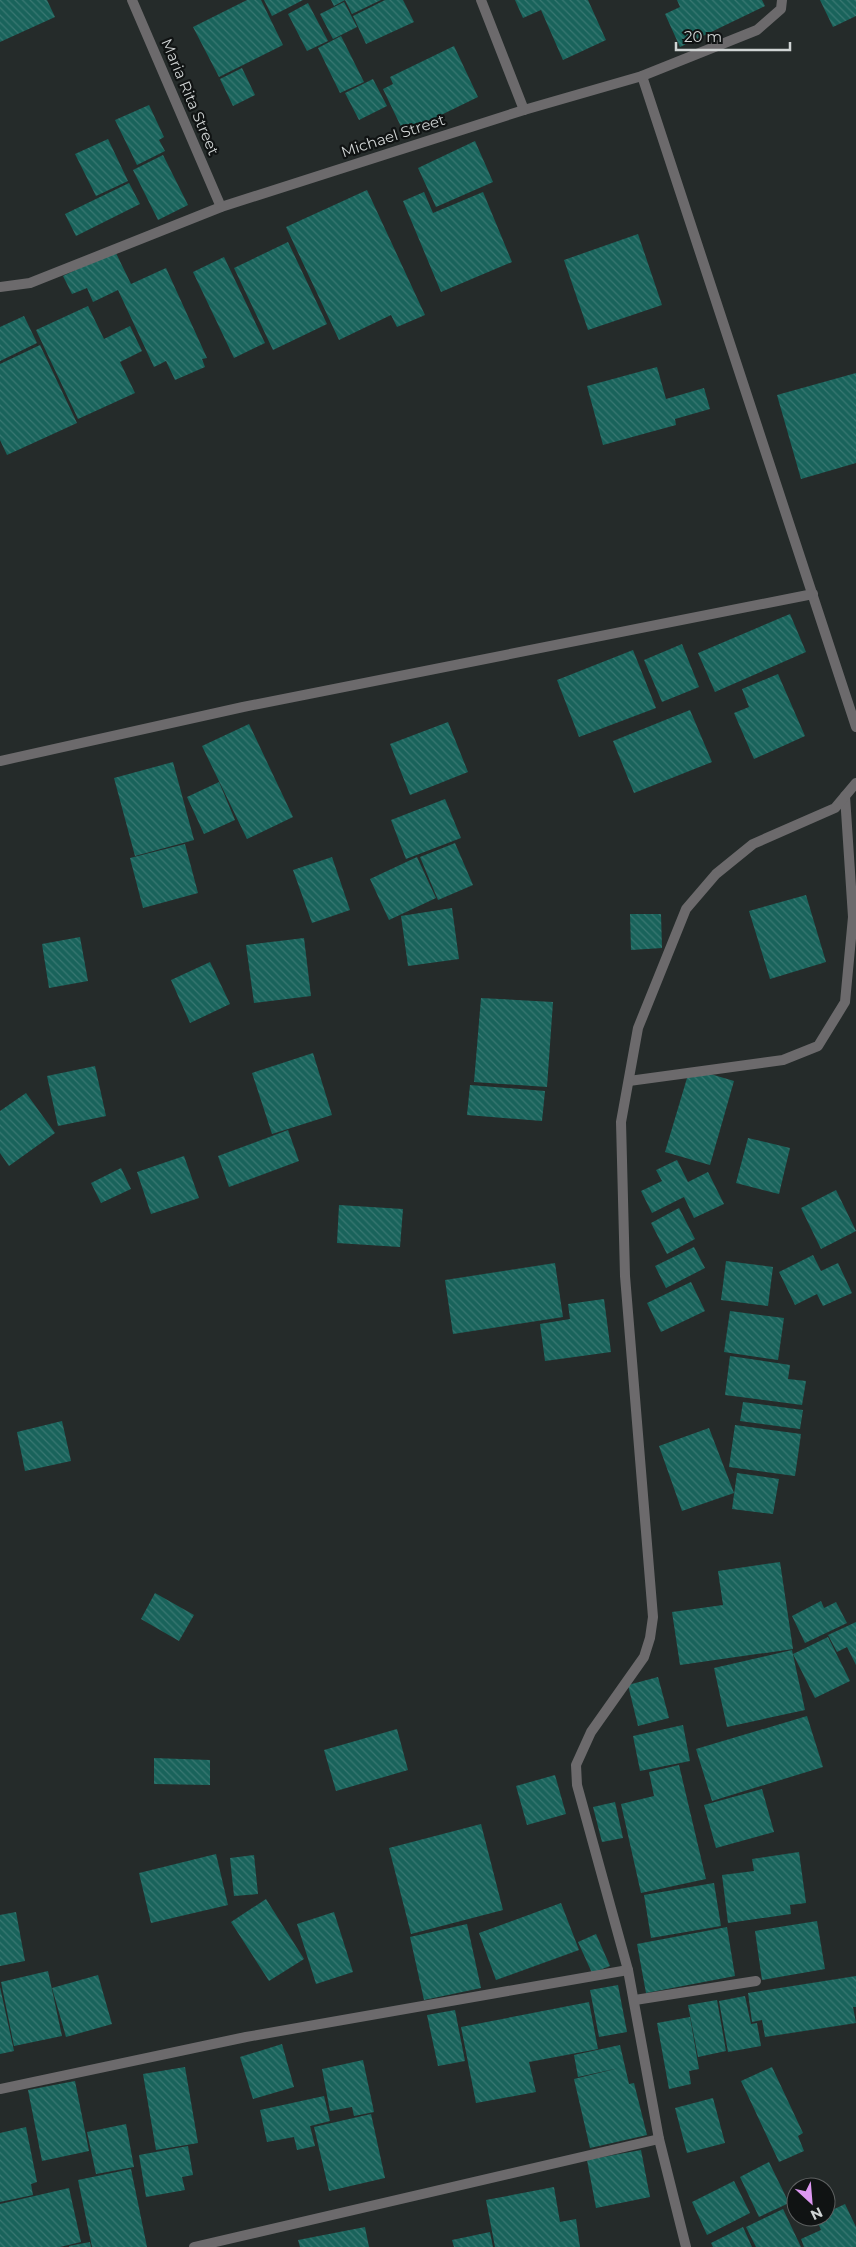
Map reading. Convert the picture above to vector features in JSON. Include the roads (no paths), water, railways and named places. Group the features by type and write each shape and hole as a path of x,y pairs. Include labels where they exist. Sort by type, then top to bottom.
{"street":[{"name":"Maria Rita Street","path":"132,0 221,207"},
{"path":"481,0 524,110"},
{"name":"Michael Street","path":"0,287 30,283 221,207 524,110 642,76 756,30 781,9 782,0"},
{"path":"642,76 856,727"},
{"path":"0,761 242,707 812,594"},
{"path":"686,2247 659,2139 628,1970 577,1785 576,1764 591,1732 644,1657 650,1638 653,1617 625,1276 622,1122 638,1028 686,909 716,874 753,844 835,808 856,783"},
{"path":"629,1081 783,1060 818,1046 845,1002 853,917 845,796"},
{"path":"0,2089 246,2037 628,1970"},
{"path":"635,2000 756,1981"},
{"path":"194,2247 659,2139"}]}
